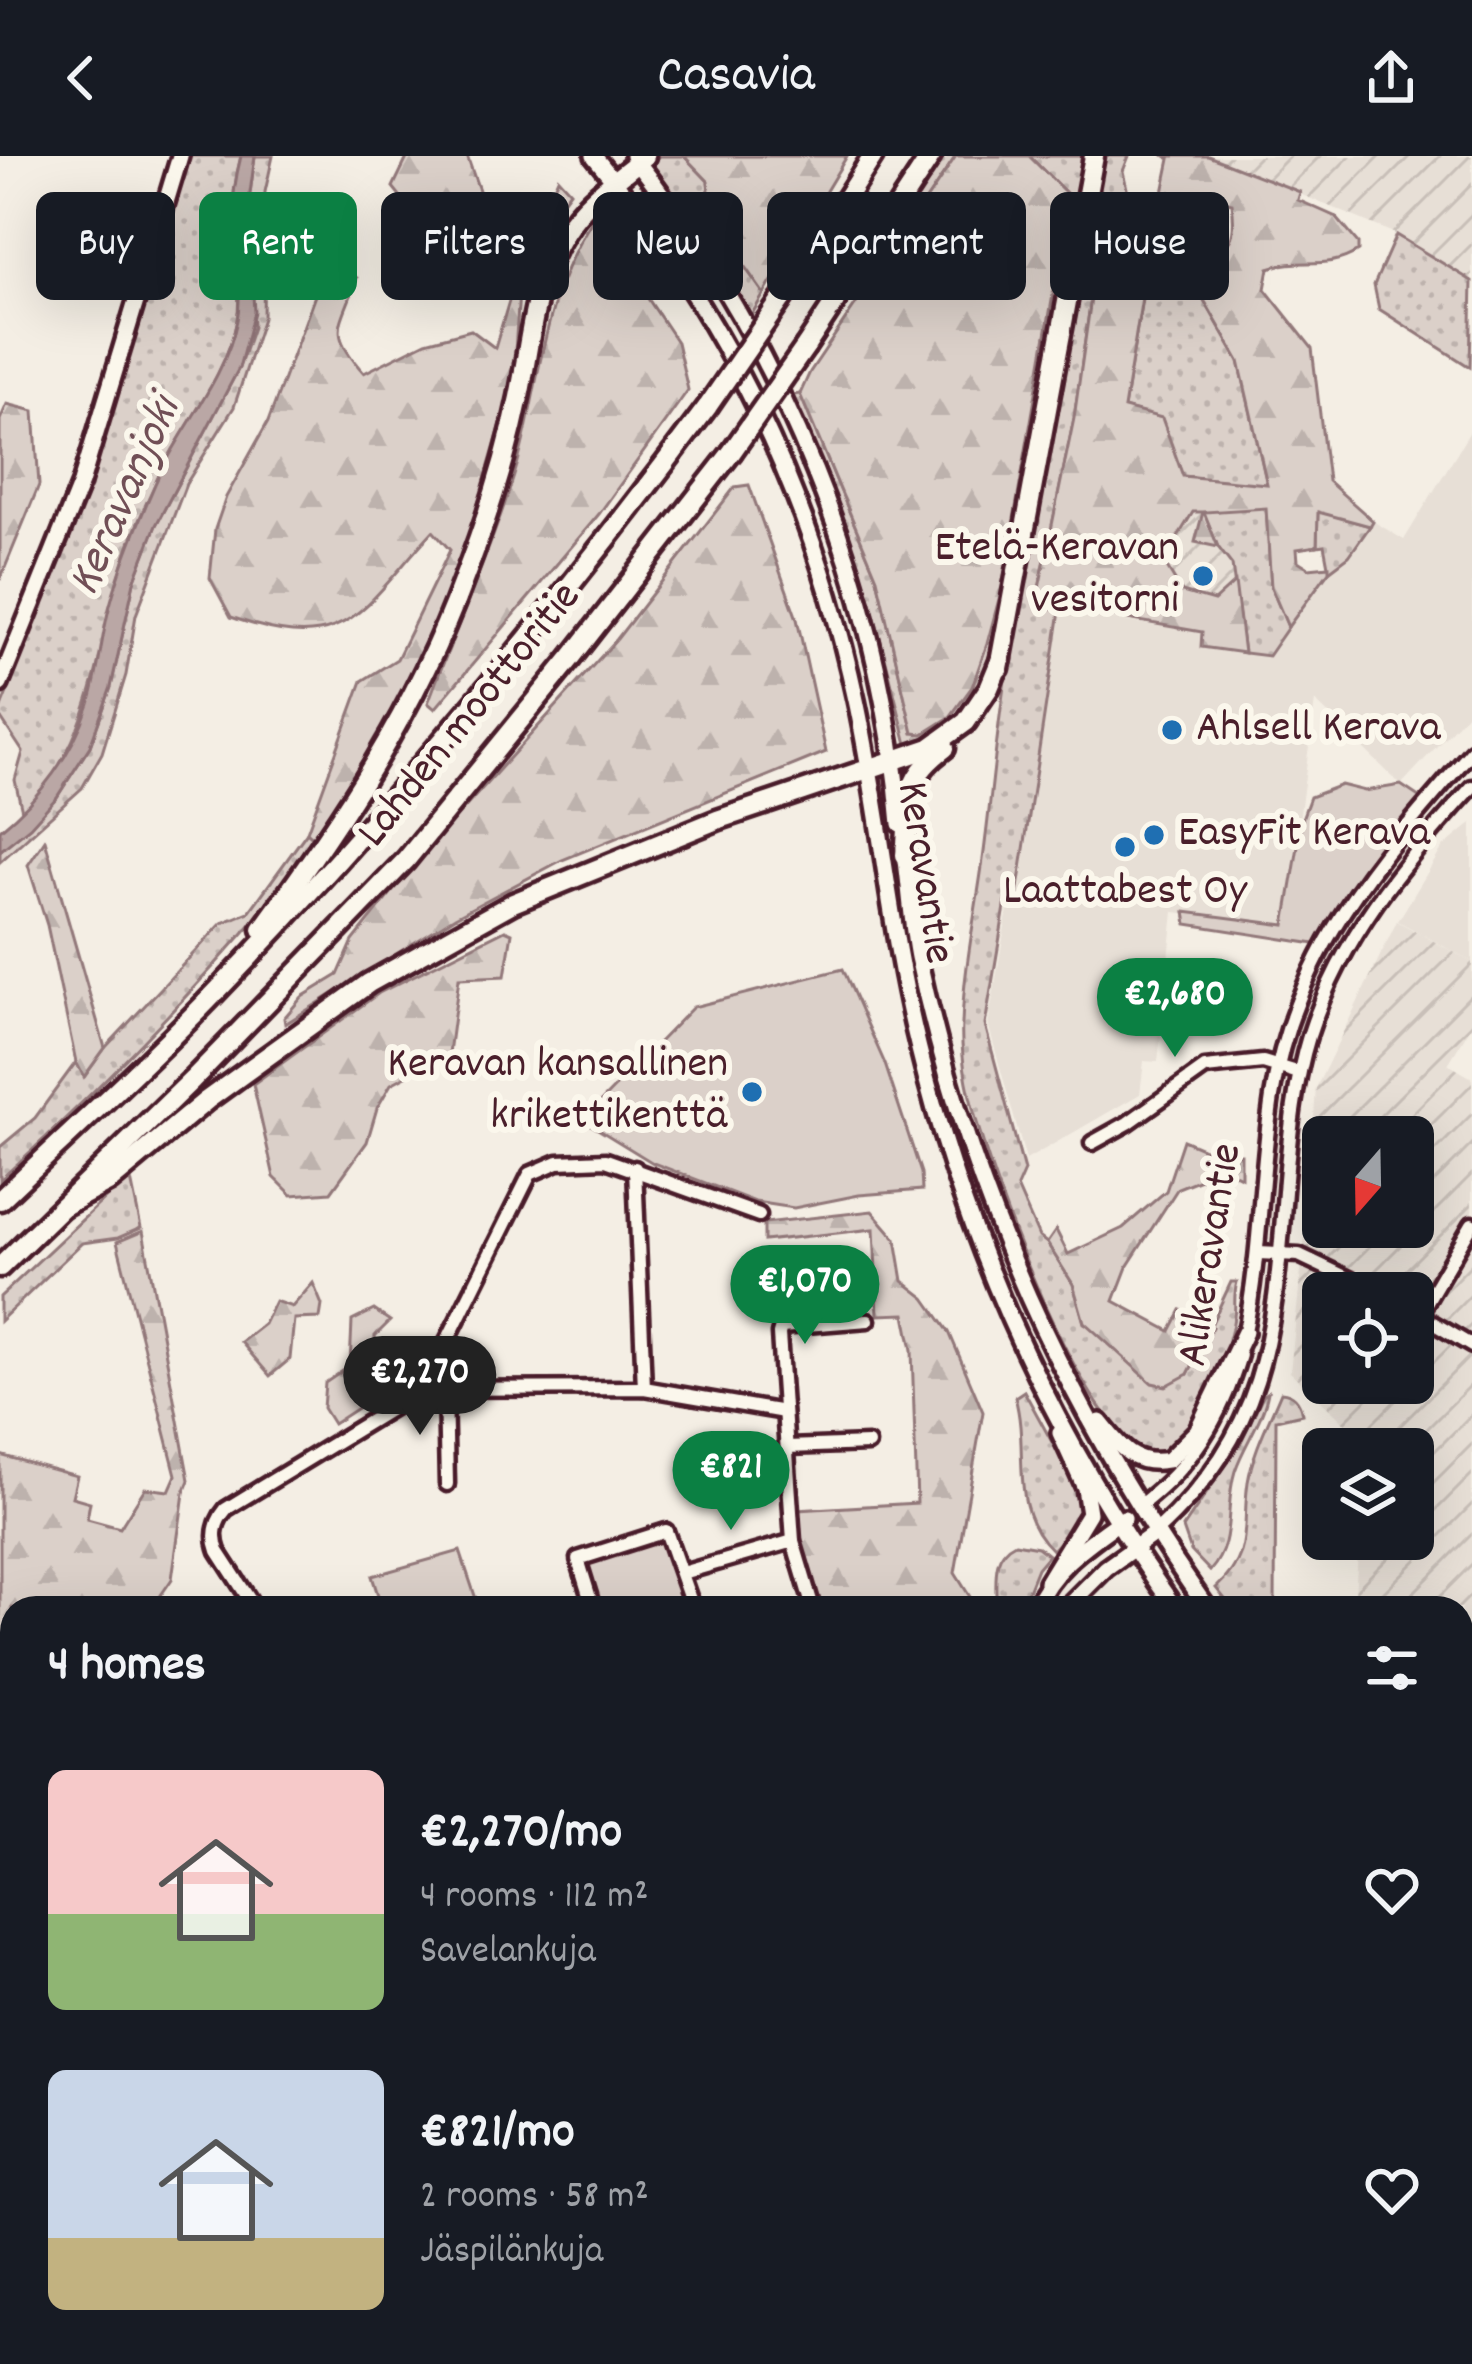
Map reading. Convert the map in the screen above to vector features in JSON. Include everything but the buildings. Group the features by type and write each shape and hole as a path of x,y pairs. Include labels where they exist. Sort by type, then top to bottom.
{"highway":[{"name":"Lahden moottoritie","path":"0,1200 213,996 423,766 588,566 708,406 873,156"},
{"name":"Lahden moottoritie","path":"0,1267 406,860 572,658 731,453 931,156"},
{"path":"905,855 910,792 918,771 975,722 992,693 1094,156"},
{"path":"213,996 374,767 428,669 463,582 506,450 539,288 549,263 579,212 639,158"},
{"path":"63,1206 110,1181 207,1100 370,983 513,903 717,820 930,748 966,722 1001,659"}],"main road":[{"path":"0,684 81,483 180,156"},
{"name":"Keravantie","path":"594,156 698,296 789,478 839,628 870,770 900,966 939,1123 986,1270 1052,1407 1167,1596"},
{"name":"Keravantie","path":"639,158 745,326 806,449 861,605 894,761 917,952 948,1075 1008,1256 1139,1506 1199,1596"},
{"path":"1076,1393 1132,1457 1145,1462 1168,1460 1197,1431 1245,1332"},
{"path":"1047,1582 1081,1531 1089,1506 1052,1407"},
{"name":"Alikeravantie","path":"1041,1596 1066,1561 1139,1506"},
{"name":"Alikeravantie","path":"1078,1596 1106,1568 1155,1533"}],"street":[{"name":"Alikeravantie","path":"1139,1506 1186,1466 1230,1387 1258,1253 1278,1065 1306,977 1366,874 1472,752"},
{"name":"Alikeravantie","path":"1155,1533 1200,1489 1242,1423 1266,1357 1300,1073 1327,986 1346,947 1394,875 1472,787"},
{"path":"1093,1143 1205,1068 1263,1062 1300,1073"},
{"path":"423,1389 530,1174 576,1159 606,1160 759,1215"},
{"path":"635,1168 644,1388"},
{"path":"1434,1285 1472,1224"},
{"path":"1258,1253 1305,1257 1336,1272"},
{"path":"809,1596 793,1541 782,1327 868,1320"},
{"path":"1434,1324 1472,1346"},
{"path":"247,1596 214,1541 218,1518 423,1389 644,1388 784,1412"},
{"path":"445,1389 447,1484"},
{"path":"788,1447 868,1444"},
{"path":"589,1596 578,1559 666,1531 689,1596"},
{"path":"682,1574 793,1541"}],"shaded area":[{"path":"241,156 255,156 250,192 234,192"},
{"path":"1208,156 1472,156 1472,281 1391,232"},
{"path":"239,300 253,300 239,368 156,525 134,582 111,687 90,746 57,797 0,851 0,830 54,773 82,722 130,544 165,464 222,364"},
{"path":"1472,428 1472,708 1401,785 1315,701 1285,925 1174,912 1158,1062 1144,1061 1140,1094 1026,1160 988,1024 1009,903 1018,903 1060,611 1203,633 1201,646 1268,656 1329,571 1349,556 1373,521 1404,540"},
{"path":"1203,511 1195,541 1218,547 1232,564 1235,582 1214,601 1182,592 1163,561 1192,512"},
{"path":"1472,823 1472,962 1398,921 1443,847"},
{"path":"1397,921 1472,962 1472,1025 1448,1064 1472,1078 1472,1596 1355,1596 1357,1560 1434,1560 1434,1428 1350,1428 1324,1404 1434,1404 1434,1272 1302,1272 1302,1383 1290,1372 1304,1248 1434,1248 1434,1116 1314,1116 1316,1088"}],"green space":[{"path":"187,156 241,156 234,192 199,192 199,300 238,300 237,320 223,363 165,463 134,531 79,726 46,786 22,811 15,780 23,752 0,710 54,573 147,300 175,300 175,200"},
{"path":"255,156 273,156 265,192 250,192"},
{"path":"408,156 467,156 480,192 397,192 393,187"},
{"path":"659,156 684,156 708,181 709,192 671,192 653,162"},
{"path":"684,156 847,156 825,192 767,192 764,294 743,264 743,192 709,192 708,181"},
{"path":"940,156 956,156 932,192 918,192"},
{"path":"956,156 1029,156 1065,192 1050,192 1052,300 1002,588 972,687 950,717 923,734 913,733 877,578 800,394 859,300 1026,300 1026,192 932,192"},
{"path":"1029,156 1089,156 1082,192 1065,192"},
{"path":"1100,156 1129,156 1123,171 1128,192 1096,192"},
{"path":"1165,156 1208,156 1300,192 1298,200 1336,217 1358,243 1358,251 1336,261 1269,268 1265,289 1312,348 1328,481 1373,521 1370,526 1318,512 1317,546 1297,549 1298,561 1309,568 1329,566 1329,571 1288,627 1271,587 1266,508 1204,512 1218,547 1195,542 1203,512 1193,512 1163,561 1182,592 1214,601 1235,582 1244,653 1201,647 1202,632 1036,603 1074,418 1091,300 1142,300 1124,408 1162,418 1183,476 1267,484 1239,361 1204,300 1229,300 1229,241 1234,224 1229,192 1163,192 1170,159"},
{"path":"558,178 569,192 552,192"},
{"path":"593,220 593,300 649,300 677,342 688,390 599,514 435,709 428,703 510,488 551,315 556,300 569,300 569,266"},
{"path":"1396,235 1472,281 1470,367 1379,309 1374,285"},
{"path":"743,264 764,294 750,317 740,300"},
{"path":"252,300 263,300 263,318 234,407 186,484 136,615 126,675 102,753 82,788 0,862 0,851 57,797 90,746 111,687 134,582 156,525 239,368 253,327"},
{"path":"313,300 349,300 341,337 364,373 426,342 471,330 495,348 509,300 518,300 513,382 459,570 420,664 371,760 319,843 307,832 362,681 397,659 450,550 433,531 348,620 302,633 270,629 231,617 210,578 215,529 226,497 268,422"},
{"path":"1052,300 1062,300 992,664 960,717 922,741 907,744 845,522 793,395 800,394 877,578 913,732 972,687 1002,588"},
{"path":"1076,300 1091,300 1074,418 1036,604 1060,611 1016,902 1006,901 985,1025 1024,1171 1017,1187 1039,1237 1073,1284 1084,1323 1188,1374 1231,1282 1237,1282 1235,1313 1220,1371 1191,1430 1167,1452 1140,1449 1111,1422 1082,1379 1054,1326 1008,1214 967,1082 962,1038 965,979 1005,678"},
{"path":"1142,300 1204,300 1239,361 1267,485 1182,476 1162,419 1124,408"},
{"path":"7,404 34,411 39,485 0,580 0,420"},
{"path":"749,485 797,619 826,752 562,860 455,917 285,1024 284,1018 302,997 338,975 353,941 415,863 617,639 735,487"},
{"path":"1266,507 1271,587 1288,627 1268,656 1244,653 1232,565 1218,547 1203,511"},
{"path":"1318,511 1370,526 1349,556 1329,571 1324,545 1317,546"},
{"path":"1341,785 1365,791 1401,785 1422,799 1359,877 1315,944 1187,924 1185,912 1285,925 1310,797"},
{"path":"307,832 319,843 244,932 125,1059 0,1180 0,1147 35,1118 76,1062 85,1076 105,1048 222,923 249,912"},
{"path":"45,840 105,1048 84,1077 76,1062 47,925 28,865"},
{"path":"505,930 512,933 505,976 459,978 449,1053 391,1084 377,1108 367,1142 331,1192 292,1195 274,1177 253,1084 379,993"},
{"name":"Keravan kansallinen krikettikenttä","path":"843,969 885,1064 921,1173 922,1190 859,1195 794,1208 755,1202 653,1163 583,1120 693,1007"},
{"path":"1183,1140 1218,1155 1241,1154 1241,1177 1225,1169 1178,1188 1127,1267 1114,1301 1170,1331 1181,1310 1212,1327 1188,1374 1166,1386 1152,1383 1084,1322 1073,1284 1047,1243 1056,1230 1068,1254 1123,1228 1166,1191"},
{"path":"130,1175 141,1228 118,1238 82,1243 0,1321 0,1297"},
{"path":"872,1211 896,1239 903,1281 925,1298 949,1332 983,1412 955,1573 969,1596 816,1596 801,1552 797,1510 917,1503 912,1350 905,1314 878,1315 874,1229 764,1241 764,1223"},
{"path":"143,1231 189,1480 172,1579 160,1596 0,1596 0,1455 77,1476 72,1497 90,1502 87,1519 120,1528 145,1488 169,1491 176,1475 117,1242"},
{"path":"313,1283 322,1305 320,1318 294,1319 290,1359 270,1376 241,1342 264,1324 275,1301 292,1307"},
{"path":"374,1310 390,1321 375,1336 378,1363 402,1372 400,1380 333,1424 323,1408 325,1383 350,1366 352,1321"},
{"path":"1024,1391 1081,1495 1080,1517 1064,1543 1060,1541 1052,1550 1029,1516 1024,1497 1015,1397"},
{"path":"1268,1392 1235,1471 1223,1548 1210,1571 1191,1551 1183,1528 1240,1444"},
{"path":"1281,1392 1296,1398 1302,1414 1276,1420 1275,1596 1222,1596 1216,1588 1241,1551 1250,1470"},
{"path":"663,1541 681,1596 595,1596 585,1563"},
{"path":"1015,1543 1038,1547 1048,1555 1026,1596 996,1596 998,1562"},
{"path":"460,1551 475,1596 378,1596 372,1576"}],"place":[{"name":"Etelä-Keravan vesitorni","path":"1203,576"},
{"name":"Ahlsell Kerava","path":"1172,730"},
{"name":"EasyFit Kerava","path":"1154,835"},
{"name":"Laattabest Oy","path":"1125,847"},
{"name":"Keravan kansallinen krikettikenttä","path":"752,1092"}],"water label":[{"name":"Keravanjoki","path":"127,497"}]}
